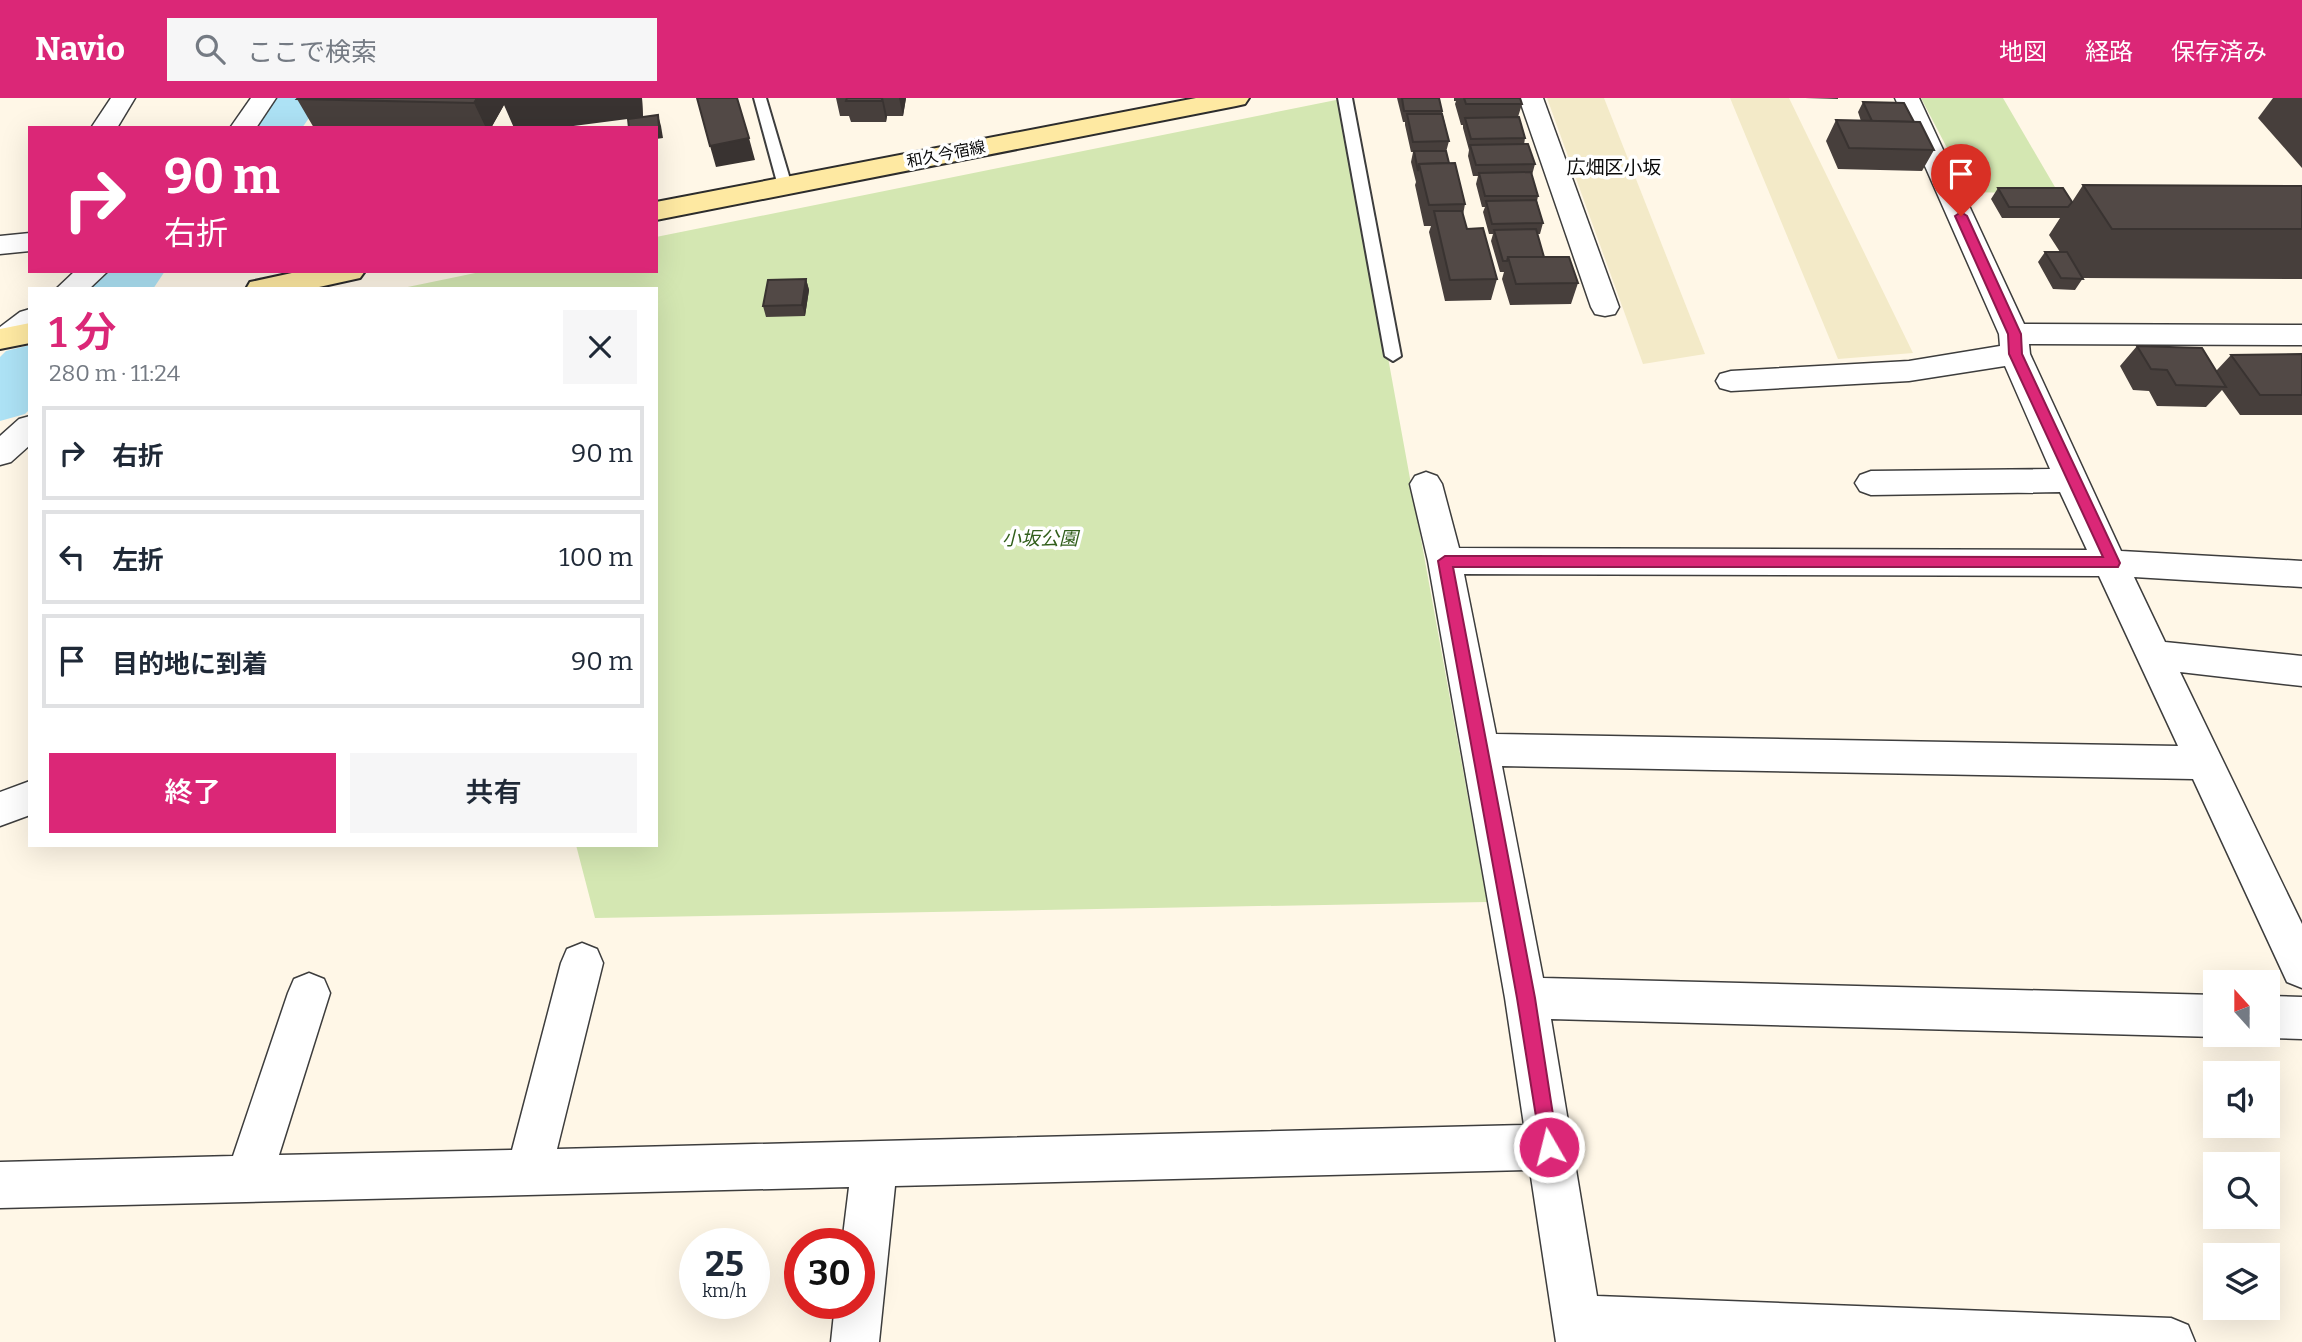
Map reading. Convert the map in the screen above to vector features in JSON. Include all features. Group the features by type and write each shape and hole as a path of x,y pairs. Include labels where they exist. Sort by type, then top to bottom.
{"main road":[{"name":"和久今宿線","path":"658,211 1236,98"},
{"path":"271,287 340,273"}],"street":[{"path":"105,126 123,98"},
{"path":"244,126 264,98"},
{"path":"1531,98 1605,307"},
{"path":"1907,98 2015,344 2071,480 2302,968"},
{"path":"0,245 28,242"},
{"path":"73,287 91,273"},
{"path":"11,337 28,321"},
{"path":"1731,381 1909,372 2015,344 2302,334"},
{"path":"0,454 28,429"},
{"path":"1871,483 2071,480"},
{"path":"1426,484 1445,561 1526,998 1578,1330 2171,1342"},
{"path":"1445,561 2112,563 2302,574"},
{"path":"2156,655 2302,671"},
{"path":"1480,750 2205,763"},
{"path":"0,808 28,799"},
{"path":"529,1172 582,963"},
{"path":"249,1178 309,993"},
{"path":"1526,998 2203,1016"},
{"path":"2280,1017 2302,1018"},
{"path":"0,1185 1549,1147"},
{"path":"867,1228 874,1164"},
{"path":"855,1342 857,1319"}],"lane":[{"path":"760,98 785,186"},
{"path":"1345,98 1393,356"}],"shaded area":[{"path":"1547,98 1604,98 1705,354 1643,364"},
{"path":"1730,98 1789,98 1913,353 1838,359"}],"green space":[{"path":"1921,98 2003,98 2059,194 1970,192"},
{"name":"小坂公園","path":"1341,99 1487,902 595,918 577,847 658,847 658,287 408,287 475,273 658,273 658,237"}],"building":[{"path":"298,98 477,98 474,103"},
{"path":"697,98 737,98 749,138 710,146"},
{"path":"847,98 882,98 882,101 846,101"},
{"path":"1402,98 1439,98 1442,111 1404,111"},
{"path":"1464,98 1520,98 1522,104 1466,104"},
{"path":"1863,102 1904,103 1914,122 1872,121"},
{"path":"1407,114 1442,114 1449,141 1413,142"},
{"path":"658,115 659,127 629,126 628,119"},
{"path":"1519,117 1525,138 1471,139 1465,118"},
{"path":"1836,120 1920,122 1934,150 1849,148"},
{"path":"1528,144 1535,164 1476,165 1470,145"},
{"path":"1414,151 1446,151 1449,163 1419,164 1418,171"},
{"path":"1455,163 1465,204 1429,205 1419,164"},
{"path":"1531,172 1538,196 1485,196 1479,173"},
{"path":"2083,185 2302,186 2302,229 2112,229"},
{"path":"1998,188 2063,188 2072,202 2068,207 2009,207"},
{"path":"1536,200 1543,223 1492,224 1486,201"},
{"path":"1434,211 1462,211 1467,229 1483,228 1497,279 1450,280"},
{"path":"1536,229 1544,257 1508,257 1507,261 1503,261 1494,230"},
{"path":"2045,252 2067,252 2083,279 2061,278"},
{"path":"1508,257 1569,257 1578,283 1516,284"},
{"path":"806,279 802,305 763,306 768,280"},
{"path":"2137,346 2202,348 2226,387 2176,385 2167,370 2151,369"},
{"path":"2302,354 2302,395 2260,395 2231,355"}],"waterway":[{"path":"274,126 295,98"},
{"path":"116,287 131,273"},
{"path":"0,397 28,370"}],"district":[{"name":"広畑区小坂","path":"1614,167"}],"route":[{"path":"1549,1147 1526,998 1445,561 2112,563 2071,480 2015,354 2014,334 1961,216"}]}
